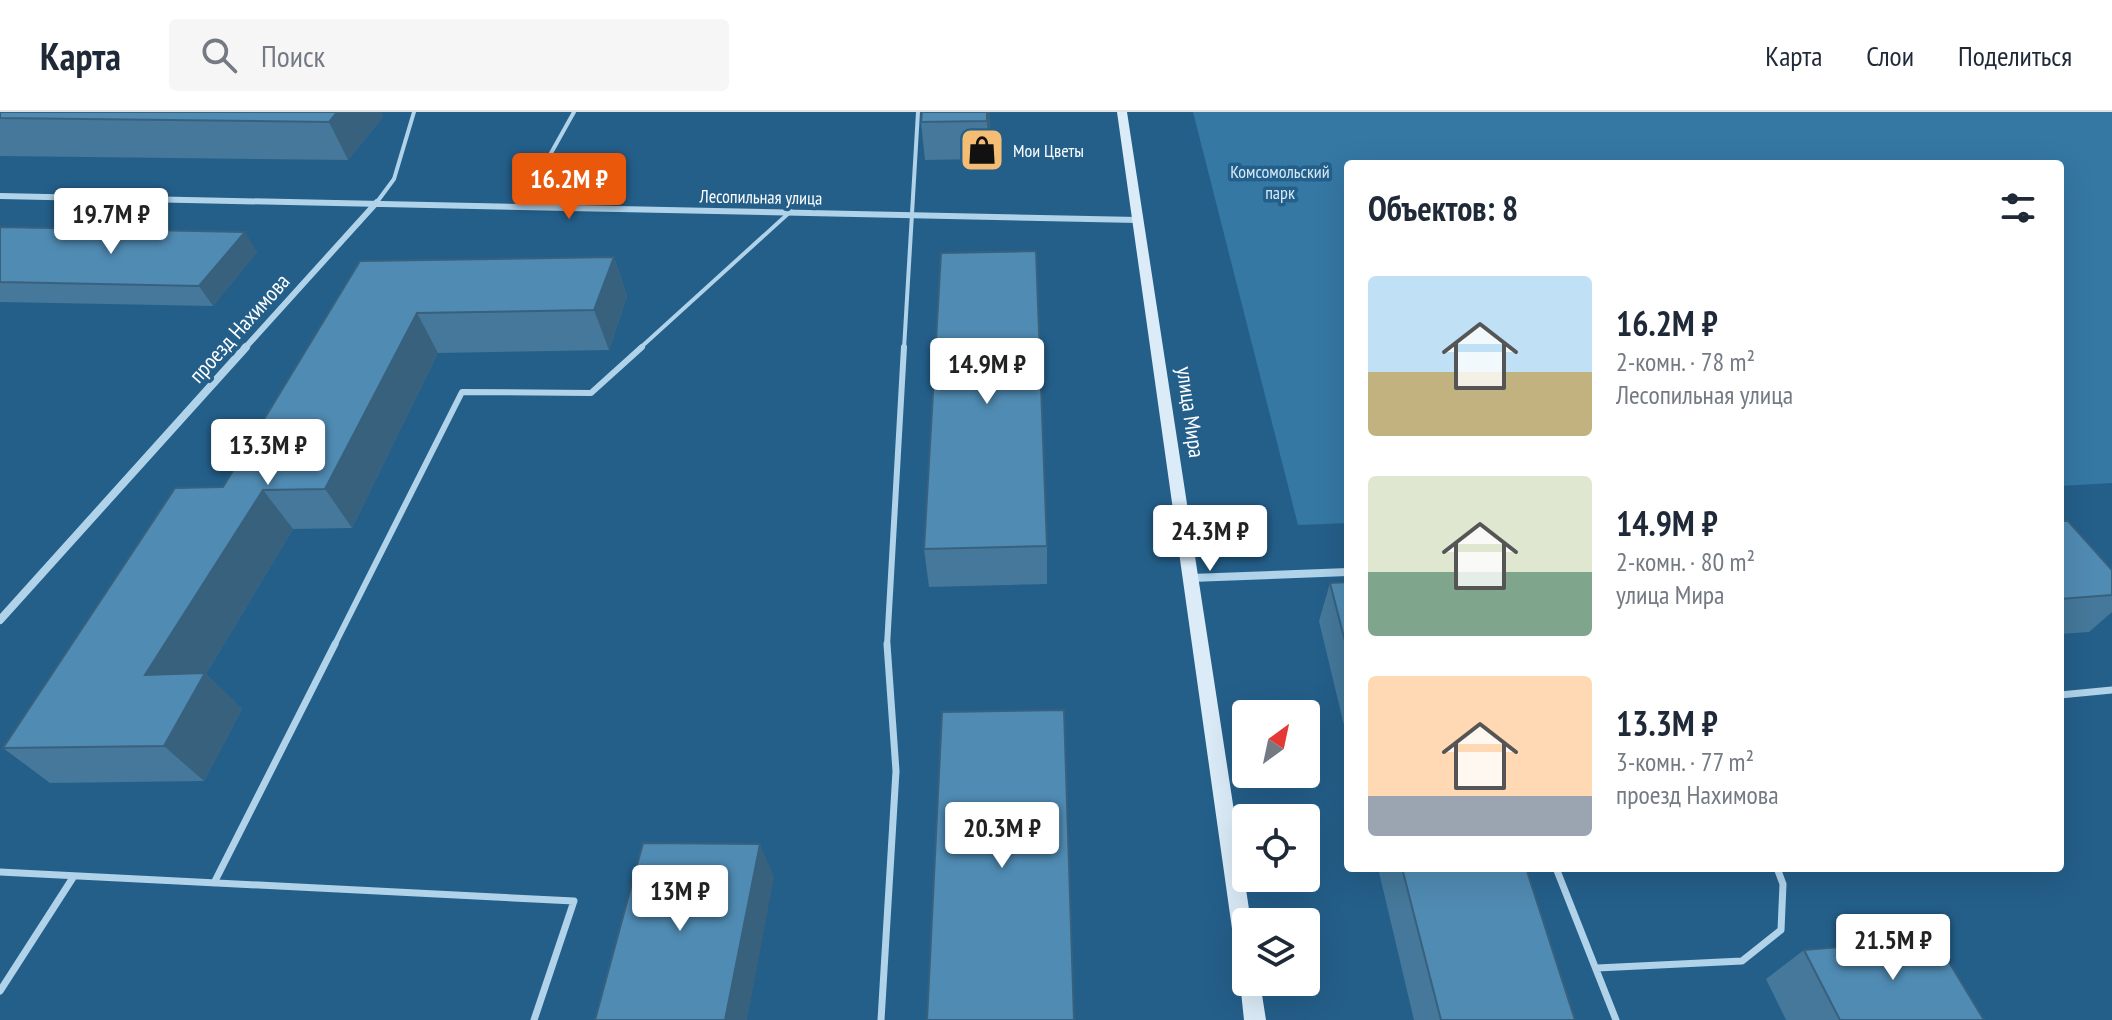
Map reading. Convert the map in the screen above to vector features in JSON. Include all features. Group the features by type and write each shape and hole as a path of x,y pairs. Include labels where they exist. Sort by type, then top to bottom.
{"main road":[{"name":"улица Мира","path":"1122,112 1239,908"},
{"path":"1252,996 1255,1020"}],"street":[{"name":"Лесопильная улица","path":"0,196 1138,220"},
{"name":"проезд Нахимова","path":"0,620 377,202"},
{"path":"1191,578 1344,572"}],"lane":[{"path":"377,202 394,179 414,112"},
{"path":"522,205 574,112"},
{"path":"881,1020 896,771 887,644 918,112"},
{"path":"214,883 462,392 591,393 791,211"},
{"path":"2064,695 2112,690"},
{"path":"0,872 574,901 534,1020"},
{"path":"1558,872 1616,1020"},
{"path":"1597,968 1742,961 1781,930 1783,884 1778,872"},
{"path":"0,991 74,876"}],"green space":[{"name":"Комсомольский парк","path":"1193,112 2112,112 2112,483 2064,486 2064,160 1344,160 1344,523 1298,525"}],"building":[{"path":"0,112 337,112 329,122 0,118"},
{"path":"922,112 987,112 987,121 921,122"},
{"path":"0,227 245,232 199,286 0,282"},
{"path":"1036,251 1047,546 924,549 941,253"},
{"path":"614,257 594,310 417,313 325,489 263,490 145,675 205,673 164,746 3,748 175,488 223,487 360,261"},
{"path":"2064,521 2068,521 2112,570 2112,595 2064,599"},
{"path":"1344,582 1344,637 1330,583"},
{"path":"1064,710 1074,1020 927,1020 942,712"},
{"path":"643,843 760,844 725,1020 595,1020"},
{"path":"1403,872 1527,872 1575,1020 1441,1020"},
{"path":"1935,939 1984,1020 1840,1020 1804,950"}],"place":[{"name":"Мои Цветы","path":"982,150"}]}
